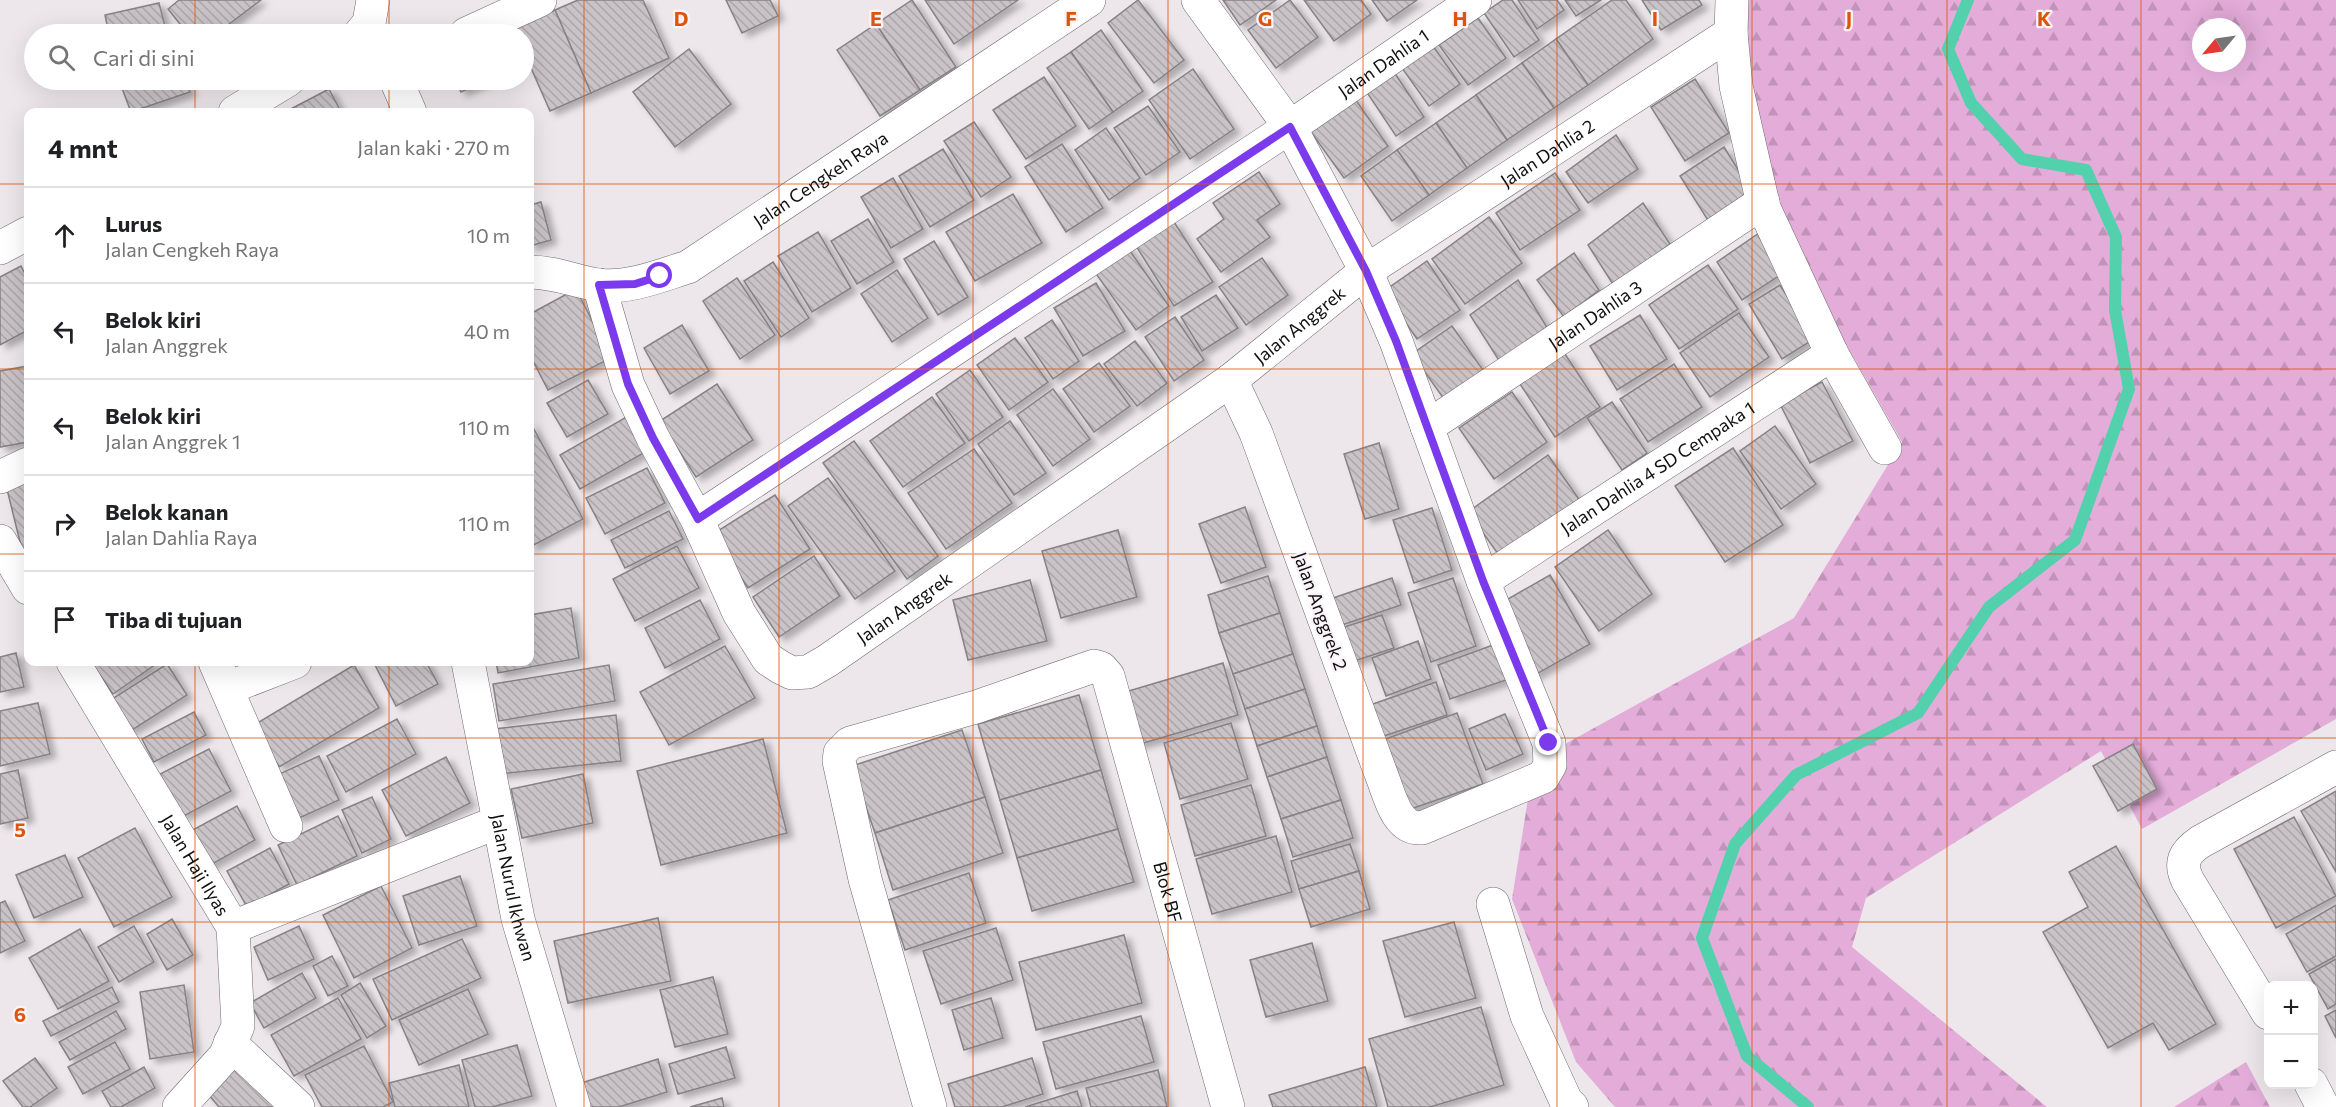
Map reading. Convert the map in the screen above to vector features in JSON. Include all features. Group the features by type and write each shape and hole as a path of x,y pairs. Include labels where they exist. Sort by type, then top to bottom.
{"street":[{"path":"368,24 373,0"},
{"path":"488,24 540,0"},
{"name":"Jalan Cengkeh Raya","path":"534,272 549,272 599,285 635,284 688,267 1089,0"},
{"path":"1198,0 1290,127 1366,271 1396,341 1483,581"},
{"name":"Jalan Dahlia 1","path":"698,519 1290,127 1475,0"},
{"path":"1732,0 1731,33 1736,86 1744,132 1763,202 1832,354 1885,448"},
{"name":"Jalan Dahlia 2","path":"1366,271 1731,33"},
{"path":"242,108 271,90"},
{"path":"400,90 408,108"},
{"name":"Jalan Dahlia 3","path":"1427,427 1763,202"},
{"path":"0,249 24,235"},
{"name":"Jalan Anggrek","path":"599,285 628,384 653,438 698,519 739,613 768,659 792,673 808,672 827,662 1231,380 1366,271"},
{"name":"Jalan Dahlia 4 SD Cempaka 1","path":"1483,581 1832,354"},
{"name":"Jalan Anggrek 2","path":"1231,380 1256,433 1384,782 1401,822 1411,829 1422,828 1543,777 1550,765 1549,743 1483,581"},
{"path":"0,477 24,467"},
{"path":"0,541 24,581"},
{"name":"Jalan Haji Ilyas","path":"75,666 233,927 238,1026 225,1056 179,1107"},
{"path":"273,666 222,675 286,825"},
{"name":"Jalan Nurul Ikhwan","path":"469,666 518,919 574,1107"},
{"name":"Blok BF","path":"930,1107 865,879 839,761 840,753 850,743 976,707 1088,667 1101,668 1108,676 1228,1107"},
{"path":"2264,1006 2188,881 2183,863 2186,852 2336,767"},
{"path":"233,927 498,822"},
{"path":"1493,904 1527,1016 1563,1105"},
{"path":"230,1044 298,1107"},
{"path":"2314,1089 2323,1107"}],"green space":[{"path":"1728,0 2336,0 2336,719 2142,829 2101,751 1866,898 1852,947 2047,1107 1615,1107 1576,1062 1512,899 1534,761 1794,618 1902,442 1783,234"},
{"path":"2246,1062 2270,1107 2174,1107"}],"building":[{"path":"179,0 261,0 229,24 180,24 168,9"},
{"path":"578,0 643,0 669,58 591,93 555,10"},
{"path":"726,0 770,0 778,16 742,33"},
{"path":"912,0 956,67 920,90 876,24"},
{"path":"925,0 1018,0 954,44"},
{"path":"1138,0 1184,60 1154,83 1108,23"},
{"path":"1223,0 1276,0 1240,25"},
{"path":"1290,0 1318,37 1276,68 1248,30"},
{"path":"1304,0 1361,0 1371,14 1334,41"},
{"path":"1372,0 1417,0 1387,21"},
{"path":"1503,0 1512,0 1539,40 1514,57 1484,13"},
{"path":"1518,0 1557,0 1564,10 1537,29"},
{"path":"1565,0 1601,0 1576,16"},
{"path":"1612,0 1626,0 1653,39 1588,85 1556,39"},
{"path":"1642,0 1699,0 1702,5 1661,30"},
{"path":"159,3 164,24 107,24 105,15"},
{"path":"555,10 591,93 550,111 534,75 534,24 524,24"},
{"path":"1478,18 1506,58 1468,85 1439,45"},
{"path":"876,24 920,90 880,116 837,50"},
{"path":"1101,30 1143,91 1113,112 1071,52"},
{"path":"1428,39 1460,84 1429,106 1397,61"},
{"path":"1556,39 1588,85 1554,108 1522,63"},
{"path":"689,49 731,104 675,147 633,92"},
{"path":"1071,52 1113,112 1089,129 1047,68"},
{"path":"1522,63 1554,108 1507,140 1476,95"},
{"path":"1193,69 1234,129 1190,159 1149,100"},
{"path":"1394,72 1424,117 1396,136 1366,91"},
{"path":"1044,77 1076,126 1026,159 993,110"},
{"path":"1695,79 1729,133 1685,161 1651,107"},
{"path":"123,90 189,90 190,92 143,108 130,108"},
{"path":"330,90 339,108 293,108"},
{"path":"1476,95 1507,140 1467,168 1436,123"},
{"path":"1353,96 1388,146 1344,178 1308,128"},
{"path":"1148,106 1180,152 1146,175 1114,128"},
{"path":"974,122 1011,177 981,197 944,141"},
{"path":"1436,123 1467,168 1429,195 1397,150"},
{"path":"1106,128 1140,178 1109,200 1075,150"},
{"path":"1616,135 1638,169 1588,203 1566,172"},
{"path":"1062,144 1103,208 1066,232 1025,167"},
{"path":"1724,147 1755,197 1711,225 1680,176"},
{"path":"943,149 974,200 930,227 899,176"},
{"path":"1397,150 1429,195 1392,221 1361,176"},
{"path":"1259,172 1280,204 1257,220 1270,237 1221,272 1197,239 1224,219 1213,203"},
{"path":"1555,173 1580,210 1520,250 1496,213"},
{"path":"893,178 923,229 891,248 861,197"},
{"path":"1013,194 1042,243 975,281 946,232"},
{"path":"541,202 551,240 534,245 534,204"},
{"path":"1643,203 1670,244 1614,286 1588,245"},
{"path":"1489,217 1522,263 1465,304 1432,259"},
{"path":"868,219 894,262 857,284 831,241"},
{"path":"1174,222 1213,282 1174,306 1136,246"},
{"path":"818,232 851,288 812,312 778,256"},
{"path":"1759,233 1785,272 1742,300 1717,262"},
{"path":"934,241 968,297 938,315 904,259"},
{"path":"1125,244 1169,306 1136,330 1092,268"},
{"path":"1574,253 1599,290 1564,317 1537,280"},
{"path":"1262,258 1288,295 1246,325 1219,287"},
{"path":"1427,261 1460,310 1417,339 1384,291"},
{"path":"773,262 809,318 781,337 744,281"},
{"path":"1708,265 1738,309 1679,349 1649,305"},
{"path":"21,266 24,272 24,332 0,345 0,277"},
{"path":"897,270 928,318 892,342 861,294"},
{"path":"737,278 775,335 740,359 703,301"},
{"path":"1518,280 1548,329 1500,362 1470,315"},
{"path":"1096,283 1125,331 1083,356 1054,308"},
{"path":"1780,285 1814,339 1782,359 1749,304"},
{"path":"576,289 611,358 548,390 534,363 534,312"},
{"path":"1216,295 1238,328 1202,351 1181,317"},
{"path":"1739,313 1769,357 1710,397 1680,353"},
{"path":"1640,315 1667,359 1617,390 1590,346"},
{"path":"1175,317 1204,360 1174,381 1145,337"},
{"path":"1052,320 1079,361 1053,379 1025,338"},
{"path":"682,325 709,371 670,394 644,348"},
{"path":"1452,326 1483,370 1444,399 1412,354"},
{"path":"1015,338 1048,382 1009,410 977,365"},
{"path":"1135,341 1167,383 1137,406 1104,364"},
{"path":"1565,354 1600,407 1555,437 1520,384"},
{"path":"1099,363 1130,406 1094,432 1063,389"},
{"path":"1674,364 1702,407 1648,442 1620,399"},
{"path":"24,367 24,443 0,447 0,371"},
{"path":"970,370 1003,417 969,441 936,394"},
{"path":"588,380 608,414 567,437 547,403"},
{"path":"1822,382 1853,441 1810,463 1780,404"},
{"path":"717,384 753,440 696,477 660,421"},
{"path":"1053,389 1090,439 1053,466 1017,415"},
{"path":"1512,392 1547,442 1494,479 1459,428"},
{"path":"932,397 965,443 903,487 870,441"},
{"path":"1612,402 1647,453 1622,470 1587,418"},
{"path":"630,415 649,450 580,489 560,455"},
{"path":"1010,421 1046,473 1014,495 978,444"},
{"path":"1775,426 1816,484 1781,509 1740,451"},
{"path":"534,429 583,519 534,545"},
{"path":"854,441 938,556 907,579 823,463"},
{"path":"1379,443 1399,509 1365,519 1344,454"},
{"path":"1733,448 1783,525 1725,562 1675,486"},
{"path":"974,449 1012,503 946,549 908,493"},
{"path":"1548,455 1581,502 1501,558 1468,512"},
{"path":"647,468 665,503 605,534 586,498"},
{"path":"828,478 895,571 855,599 788,506"},
{"path":"24,481 24,549 22,550 6,485"},
{"path":"775,495 810,549 748,588 713,534"},
{"path":"1245,507 1266,567 1221,583 1199,524"},
{"path":"1432,508 1452,570 1414,583 1393,520"},
{"path":"669,511 683,539 625,568 611,540"},
{"path":"1118,530 1137,597 1061,618 1042,551"},
{"path":"1608,530 1652,594 1599,631 1555,567"},
{"path":"677,546 699,588 635,621 613,579"},
{"path":"814,556 840,596 779,637 753,597"},
{"path":"1550,575 1590,644 1533,676 1494,607"},
{"path":"1268,576 1280,613 1219,633 1208,595"},
{"path":"1392,578 1401,605 1342,625 1333,598"},
{"path":"1453,578 1476,646 1431,662 1408,593"},
{"path":"1030,580 1047,641 968,660 953,600"},
{"path":"700,600 720,639 665,668 645,628"},
{"path":"571,608 579,658 498,673 497,666 534,666 534,614"},
{"path":"1280,613 1293,654 1233,674 1219,633"},
{"path":"1382,615 1394,648 1348,663 1338,629"},
{"path":"1418,641 1431,679 1386,696 1372,658"},
{"path":"1493,645 1506,680 1450,699 1438,665"},
{"path":"725,646 755,698 669,745 640,692"},
{"path":"16,653 24,687 0,692 0,657"},
{"path":"1293,654 1305,689 1245,709 1233,674"},
{"path":"1223,663 1238,715 1137,745 1122,693"},
{"path":"609,665 615,701 499,721 493,684"},
{"path":"94,666 153,666 113,694"},
{"path":"164,666 168,666 187,695 129,732 109,701"},
{"path":"352,666 355,666 379,708 279,767 254,725"},
{"path":"376,666 428,666 438,684 396,706"},
{"path":"1436,682 1447,715 1381,737 1370,705"},
{"path":"1305,689 1317,726 1257,746 1245,709"},
{"path":"1079,695 1101,770 1000,800 978,724"},
{"path":"38,703 50,754 0,766 0,711"},
{"path":"194,712 206,735 154,762 142,739"},
{"path":"1457,713 1483,784 1405,811 1380,741"},
{"path":"1505,714 1523,754 1486,770 1469,729"},
{"path":"616,715 621,761 499,774 494,729"},
{"path":"397,719 416,754 346,792 327,756"},
{"path":"1231,723 1248,779 1180,799 1164,743"},
{"path":"1317,726 1327,757 1267,777 1257,746"},
{"path":"962,730 985,797 875,833 852,766"},
{"path":"763,739 787,833 661,865 637,771"},
{"path":"2133,744 2157,789 2118,811 2093,766"},
{"path":"209,749 231,791 182,817 160,774"},
{"path":"319,756 339,800 297,819 277,775"},
{"path":"446,757 470,803 406,836 382,790"},
{"path":"1327,757 1341,800 1281,819 1267,777"},
{"path":"18,770 28,818 0,824 0,774"},
{"path":"1101,770 1118,829 1017,858 1000,800"},
{"path":"583,774 593,823 522,838 511,789"},
{"path":"1251,785 1266,836 1195,856 1181,805"},
{"path":"2336,791 2336,872 2301,811"},
{"path":"372,797 391,839 362,853 342,810"},
{"path":"985,797 1003,853 893,890 875,833"},
{"path":"1341,800 1353,838 1293,857 1281,819"},
{"path":"237,806 255,840 207,867 189,832"},
{"path":"338,816 357,856 297,885 278,845"},
{"path":"2294,817 2336,896 2276,928 2234,849"},
{"path":"135,828 172,897 114,927 78,858"},
{"path":"1118,829 1134,882 1032,911 1017,858"},
{"path":"1276,836 1292,892 1212,914 1196,859"},
{"path":"1350,844 1359,871 1299,889 1291,861"},
{"path":"2116,846 2216,1024 2169,1050 2153,1023 2108,1048 2043,932 2088,907 2069,872"},
{"path":"270,848 289,884 247,907 227,871"},
{"path":"65,855 83,897 34,918 16,875"},
{"path":"1359,871 1370,909 1311,927 1299,889"},
{"path":"969,873 986,923 905,950 888,900"},
{"path":"460,876 477,926 419,945 403,896"},
{"path":"381,886 412,948 354,978 323,915"},
{"path":"5,901 25,941 0,953 0,903"},
{"path":"2336,905 2336,956 2307,972 2286,934"},
{"path":"658,918 671,981 568,1003 554,941"},
{"path":"172,919 193,955 167,970 147,934"},
{"path":"1454,922 1476,998 1405,1017 1383,941"},
{"path":"134,926 154,962 119,982 98,947"},
{"path":"299,926 314,959 268,980 254,947"},
{"path":"996,928 1013,980 941,1004 923,951"},
{"path":"80,929 109,981 58,1009 29,958"},
{"path":"1124,935 1142,1003 1036,1030 1019,962"},
{"path":"462,939 481,978 392,1020 373,979"},
{"path":"1312,943 1328,1001 1266,1017 1250,960"},
{"path":"332,956 348,986 328,996 313,966"},
{"path":"2336,959 2336,1004 2328,1009 2318,991 2318,981 2313,981 2309,974"},
{"path":"302,973 316,998 264,1028 250,1003"},
{"path":"713,977 728,1034 675,1047 660,990"},
{"path":"360,983 386,1026 367,1038 341,995"},
{"path":"184,985 194,1052 150,1059 140,992"},
{"path":"112,987 119,1002 51,1036 43,1021"},
{"path":"468,989 488,1034 419,1065 399,1020"},
{"path":"338,998 361,1039 294,1076 271,1035"},
{"path":"991,998 1003,1038 964,1050 952,1010"},
{"path":"1481,1007 1504,1085 1430,1107 1388,1107 1369,1039"},
{"path":"2336,1010 2336,1038 2325,1016"},
{"path":"116,1011 126,1029 70,1060 59,1042"},
{"path":"1141,1016 1154,1062 1056,1089 1043,1042"},
{"path":"115,1042 130,1069 83,1094 68,1067"},
{"path":"517,1045 532,1096 492,1107 475,1107 462,1060"},
{"path":"364,1046 393,1102 383,1107 322,1107 305,1075"},
{"path":"726,1047 735,1078 678,1094 669,1064"},
{"path":"35,1058 57,1088 30,1107 23,1107 3,1081"},
{"path":"1032,1058 1043,1094 1002,1107 955,1107 948,1084"},
{"path":"658,1059 667,1092 619,1107 585,1107 578,1084"},
{"path":"240,1061 277,1107 219,1107 204,1089"},
{"path":"459,1065 469,1107 395,1107 389,1083"},
{"path":"144,1067 155,1088 121,1107 111,1107 102,1091"},
{"path":"1365,1067 1377,1107 1273,1107 1269,1095"},
{"path":"1158,1070 1167,1107 1091,1107 1086,1088"},
{"path":"1077,1091 1082,1107 1025,1107"},
{"path":"722,1098 724,1107 690,1107"}],"waterway":[{"path":"1808,1107 1747,1056 1702,938 1735,844 1796,775 1918,713 1989,607 2075,540 2129,389 2115,310 2116,237 2086,170 2022,159 1971,103 1948,49 1968,0"}],"route":[{"path":"660,276 635,284 599,285 628,384 653,438 698,519 1290,127 1366,271 1396,341 1483,581 1549,743"}]}
